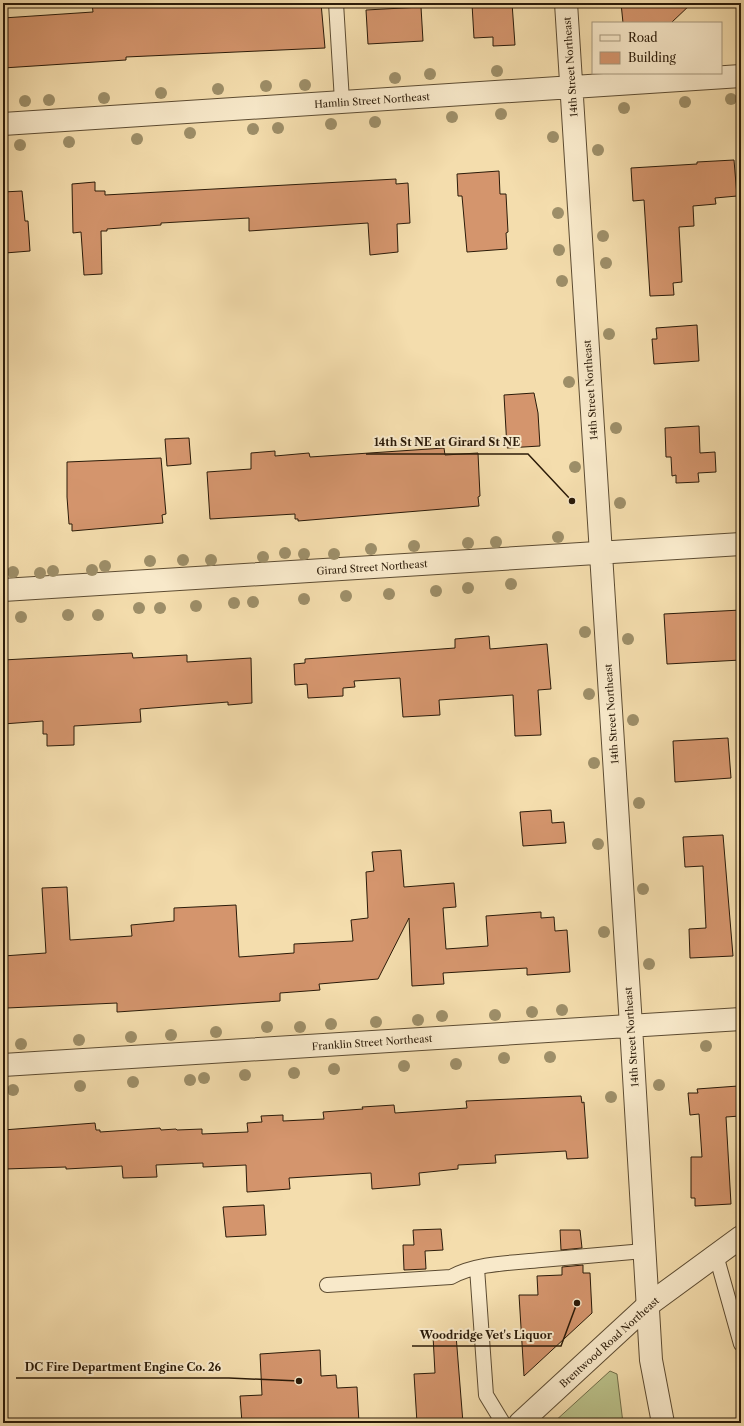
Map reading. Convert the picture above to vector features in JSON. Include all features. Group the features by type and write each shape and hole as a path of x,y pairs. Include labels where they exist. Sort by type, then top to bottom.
{"street":[{"name":"14th Street Northeast","path":"566,3 651,1360 662,1423"},
{"name":"Hamlin Street Northeast","path":"3,124 741,76"},
{"name":"Girard Street Northeast","path":"3,590 741,544"},
{"name":"Franklin Street Northeast","path":"3,1065 741,1019"},
{"name":"Brentwood Road Northeast","path":"520,1423 648,1305 741,1237"}],"lane":[{"path":"336,3 342,101"},
{"path":"327,1285 451,1276 461,1271 515,1262 644,1251"},
{"path":"716,1255 741,1344"},
{"path":"477,1268 486,1395 503,1423"}],"green space":[{"path":"610,1371 617,1374 623,1423 553,1423"}],"building":[{"path":"92,3 321,3 325,48 126,57 126,60 3,68 3,18 93,12"},
{"path":"512,3 515,45 493,46 493,37 474,38 472,4"},
{"path":"621,3 692,3 672,22 623,22"},
{"path":"421,7 423,41 368,44 366,10"},
{"path":"734,160 737,196 715,198 716,204 693,206 694,226 679,227 682,282 673,283 674,295 650,296 644,200 633,201 631,168"},
{"path":"499,171 500,194 506,194 508,232 506,233 507,249 467,252 462,196 458,196 457,174"},
{"path":"396,179 396,184 408,183 410,223 397,224 398,252 370,255 368,223 249,231 249,218 161,223 161,225 107,229 107,231 101,231 102,274 84,275 81,232 73,233 72,184 95,182 95,191 105,191 105,195"},
{"path":"22,191 25,221 28,221 30,251 5,253 3,192"},
{"path":"697,325 699,361 654,364 652,339 657,339 656,328"},
{"path":"534,393 538,413 540,446 507,448 504,395"},
{"path":"699,426 700,453 715,452 716,472 698,473 699,482 676,483 676,475 672,476 671,457 666,457 665,428"},
{"path":"189,438 191,464 167,466 165,439"},
{"path":"444,448 445,455 478,453 479,506 298,521 298,519 295,519 295,514 210,519 207,472 251,469 251,453 275,451 275,456 309,453 310,457"},
{"path":"161,458 166,514 162,515 163,523 72,531 72,524 69,524 67,497 67,462"},
{"path":"741,610 741,660 667,664 664,614"},
{"path":"489,636 490,649 547,644 551,689 538,690 541,735 515,736 513,695 439,700 440,715 403,717 400,678 354,681 355,687 343,688 343,696 308,698 307,684 295,685 294,664 305,663 305,659 455,648 455,639"},
{"path":"132,653 133,658 187,655 187,662 251,658 252,703 228,705 228,702 140,709 141,722 74,726 74,745 47,746 47,734 43,734 43,721 3,724 3,660"},
{"path":"728,738 731,778 675,782 673,741"},
{"path":"551,810 552,823 564,822 566,843 523,846 520,812"},
{"path":"723,835 733,956 690,958 689,929 706,928 703,866 685,867 683,837"},
{"path":"401,850 404,887 454,883 456,907 443,908 446,949 488,946 486,916 541,912 541,918 554,917 555,931 567,930 570,972 527,975 527,968 443,973 444,984 412,986 409,918 378,979 319,984 320,990 280,993 280,1001 117,1012 117,1003 7,1008 6,1001 3,1001 3,956 46,953 42,888 67,887 70,940 132,936 131,925 174,921 174,908 236,905 239,957 294,953 294,944 353,941 351,920 368,918 366,872 374,871 372,852"},
{"path":"738,1086 740,1116 726,1117 731,1204 695,1206 695,1198 691,1198 691,1157 702,1157 699,1114 690,1115 688,1093 698,1093 697,1089"},
{"path":"581,1096 582,1103 584,1102 588,1158 567,1159 566,1151 495,1155 496,1163 458,1165 458,1169 419,1173 420,1185 372,1189 371,1173 289,1178 290,1189 247,1192 246,1165 203,1167 203,1163 156,1165 157,1177 123,1178 122,1166 66,1169 66,1167 5,1169 3,1130 95,1123 96,1130 100,1130 100,1132 160,1128 161,1130 202,1129 202,1134 248,1132 247,1123 262,1122 261,1116 283,1115 283,1121 324,1119 323,1112 363,1109 362,1107 394,1105 395,1113 467,1108 466,1101"},
{"path":"264,1205 266,1235 226,1237 223,1207"},
{"path":"441,1229 443,1250 425,1251 426,1269 404,1270 403,1245 414,1245 413,1230"},
{"path":"560,1230 580,1230 582,1248 561,1250"},
{"path":"583,1265 583,1273 590,1273 592,1313 524,1376 519,1295 538,1295 537,1276 562,1275 562,1267"},
{"path":"456,1335 463,1423 417,1423 414,1374 435,1373 433,1336"},
{"path":"320,1350 321,1376 336,1375 337,1388 357,1387 359,1423 242,1423 240,1396 262,1395 260,1354"}],"place":[{"name":"14th St NE at Girard St NE","path":"572,501"},
{"name":"Woodridge Vet's Liquor","path":"577,1303"},
{"name":"DC Fire Department Engine Co. 26","path":"299,1381"}]}
